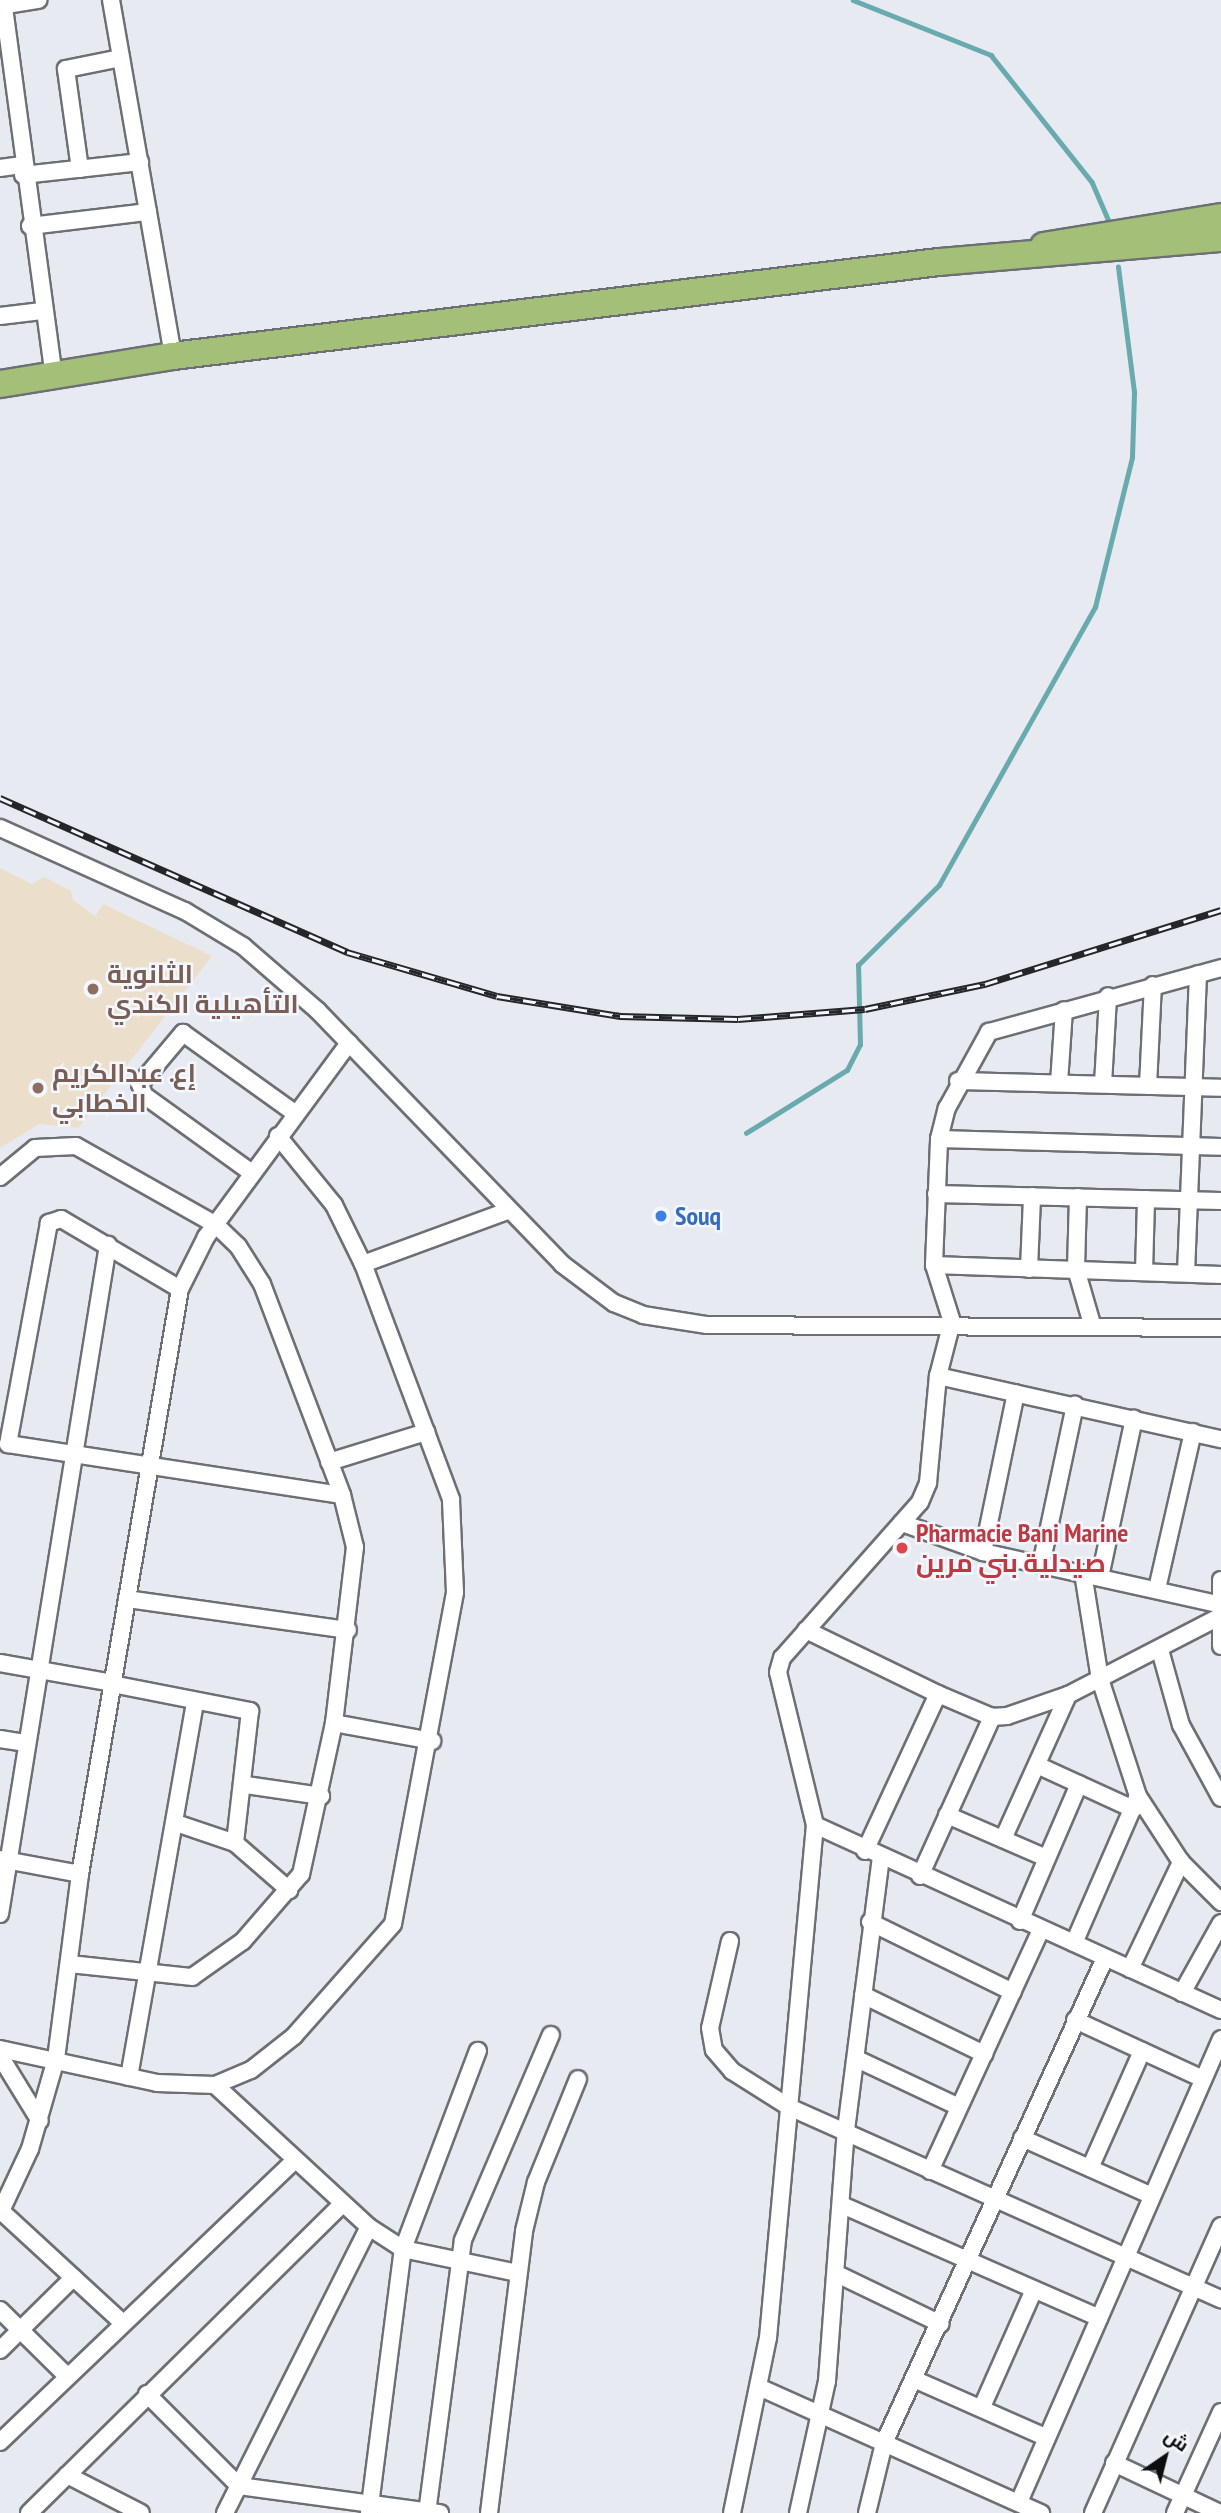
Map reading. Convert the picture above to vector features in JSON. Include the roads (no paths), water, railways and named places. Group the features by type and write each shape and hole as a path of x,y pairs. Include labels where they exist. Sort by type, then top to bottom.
{"highway":[{"path":"1018,254 1083,235 1221,217"},
{"path":"0,384 173,356 1018,254 1081,254 1221,237"}],"street":[{"path":"39,0 2,4 5,65 54,376"},
{"path":"111,0 173,356"},
{"path":"80,169 66,69 121,58"},
{"path":"0,167 22,170 80,169 140,162"},
{"path":"30,226 148,212"},
{"path":"0,316 42,311"},
{"path":"0,828 214,927 270,967 349,1043 507,1211 587,1284 643,1315 706,1325 952,1322 1221,1328"},
{"path":"732,2513 761,2388 816,1825 777,1684 782,1658 902,1524 928,1483 938,1376 952,1322 934,1265 940,1139 958,1081 989,1032 1108,996 1221,968"},
{"path":"1186,1273 1198,974"},
{"path":"1148,1086 1153,985"},
{"path":"1103,1084 1108,996"},
{"path":"1059,1083 1064,1010"},
{"path":"252,1173 144,1095 140,1084 183,1033 296,1114"},
{"path":"123,2323 1,2212 40,2121 56,2059 71,1964 80,1874 180,1289 216,1225 278,1136 349,1043"},
{"path":"958,1081 1221,1088"},
{"path":"0,2049 56,2059 129,2077 215,2085 251,2070 294,2036 393,1924 432,1741 455,1592 457,1534 426,1432 363,1264 334,1205 278,1136"},
{"path":"940,1139 1221,1147"},
{"path":"0,1177 35,1148 76,1146 216,1225 262,1284 342,1494 355,1547 348,1630 310,1855 289,1891 212,1966 192,1977 71,1964"},
{"path":"936,1194 1221,1201"},
{"path":"1029,1269 1032,1196"},
{"path":"1079,1197 1076,1269 1092,1324"},
{"path":"1144,1272 1146,1199"},
{"path":"363,1264 507,1211"},
{"path":"180,1289 61,1219 49,1223 4,1443 75,1456 149,1462 342,1494"},
{"path":"0,1914 4,1859 75,1456 108,1245"},
{"path":"934,1265 1221,1275"},
{"path":"938,1376 1221,1439"},
{"path":"983,1552 1016,1393"},
{"path":"1041,1565 1075,1405"},
{"path":"1100,1577 1134,1419"},
{"path":"329,1462 426,1432"},
{"path":"1157,1589 1193,1432"},
{"path":"902,1524 983,1552 1157,1589 1219,1612"},
{"path":"1083,1573 1100,1679 1135,1803 1181,1862 1219,1895"},
{"path":"1221,1580 1221,1646"},
{"path":"127,1599 348,1630"},
{"path":"806,1630 992,1717 1068,1695 1160,1650 1219,1612"},
{"path":"1160,1650 1181,1725 1221,1798"},
{"path":"0,1663 250,1711 246,1785 235,1843"},
{"path":"865,1851 939,1694"},
{"path":"1003,1839 1068,1695"},
{"path":"129,2077 145,1973 176,1823 195,1702"},
{"path":"920,1875 992,1717"},
{"path":"334,1723 432,1741"},
{"path":"0,1739 25,1743"},
{"path":"1037,1765 1079,1784 1135,1803"},
{"path":"1020,1921 1044,1857 1079,1784"},
{"path":"246,1785 321,1796"},
{"path":"1074,1943 1135,1803"},
{"path":"947,1815 1044,1857"},
{"path":"176,1823 235,1843 289,1891"},
{"path":"816,1825 865,1851 1221,2010"},
{"path":"798,2513 822,2415 837,2274 846,2130 859,2060 870,1922 881,1858"},
{"path":"4,1859 80,1874"},
{"path":"1130,1969 1181,1862"},
{"path":"870,1922 1013,1992"},
{"path":"1182,1993 1221,1923"},
{"path":"930,2171 1041,1930"},
{"path":"730,1941 714,1997 714,2050 732,2071 789,2107 846,2130 996,2202 1221,2300"},
{"path":"867,2513 884,2442 916,2380 1022,2138 1105,1958"},
{"path":"863,1994 984,2054"},
{"path":"1075,2020 1203,2079"},
{"path":"147,2394 239,2486 370,2507 432,2512 466,2229 551,2035"},
{"path":"1019,2502 1043,2436 1099,2318 1221,2039"},
{"path":"370,2507 402,2249 478,2051"},
{"path":"1090,2168 1142,2051"},
{"path":"0,2056 40,2121"},
{"path":"859,2060 959,2107"},
{"path":"489,2513 518,2273 536,2182 578,2079"},
{"path":"215,2085 342,2204 369,2227 402,2249 460,2264 518,2273"},
{"path":"1022,2138 1152,2196"},
{"path":"0,2442 294,2161"},
{"path":"29,2513 342,2204"},
{"path":"842,2205 969,2259 1033,2292 1099,2318"},
{"path":"1093,2513 1221,2226"},
{"path":"225,2513 369,2227"},
{"path":"837,2274 941,2324"},
{"path":"0,2350 73,2278"},
{"path":"982,2407 1033,2292"},
{"path":"0,2310 68,2377"},
{"path":"916,2380 1043,2436"},
{"path":"761,2388 1041,2513"},
{"path":"1175,2513 1221,2412"},
{"path":"1114,2463 1220,2513"},
{"path":"67,2475 141,2513"}],"waterway":[{"path":"853,0 991,55 1092,182 1111,226"},
{"path":"746,1133 847,1070 860,1045 858,965 939,885 1095,607 1132,457 1134,392 1118,267"}],"railway":[{"path":"0,798 347,952 497,996 620,1016 738,1019 865,1009 985,984 1221,910"}],"place":[{"name":"الثانوية التأهيلية الكندي","path":"93,989"},
{"name":"إع. عبدالكريم الخطابي","path":"38,1088"},
{"name":"Souq","path":"661,1216"},
{"name":"Pharmacie Bani Marine صيدلية بني مرين","path":"902,1548"}]}
